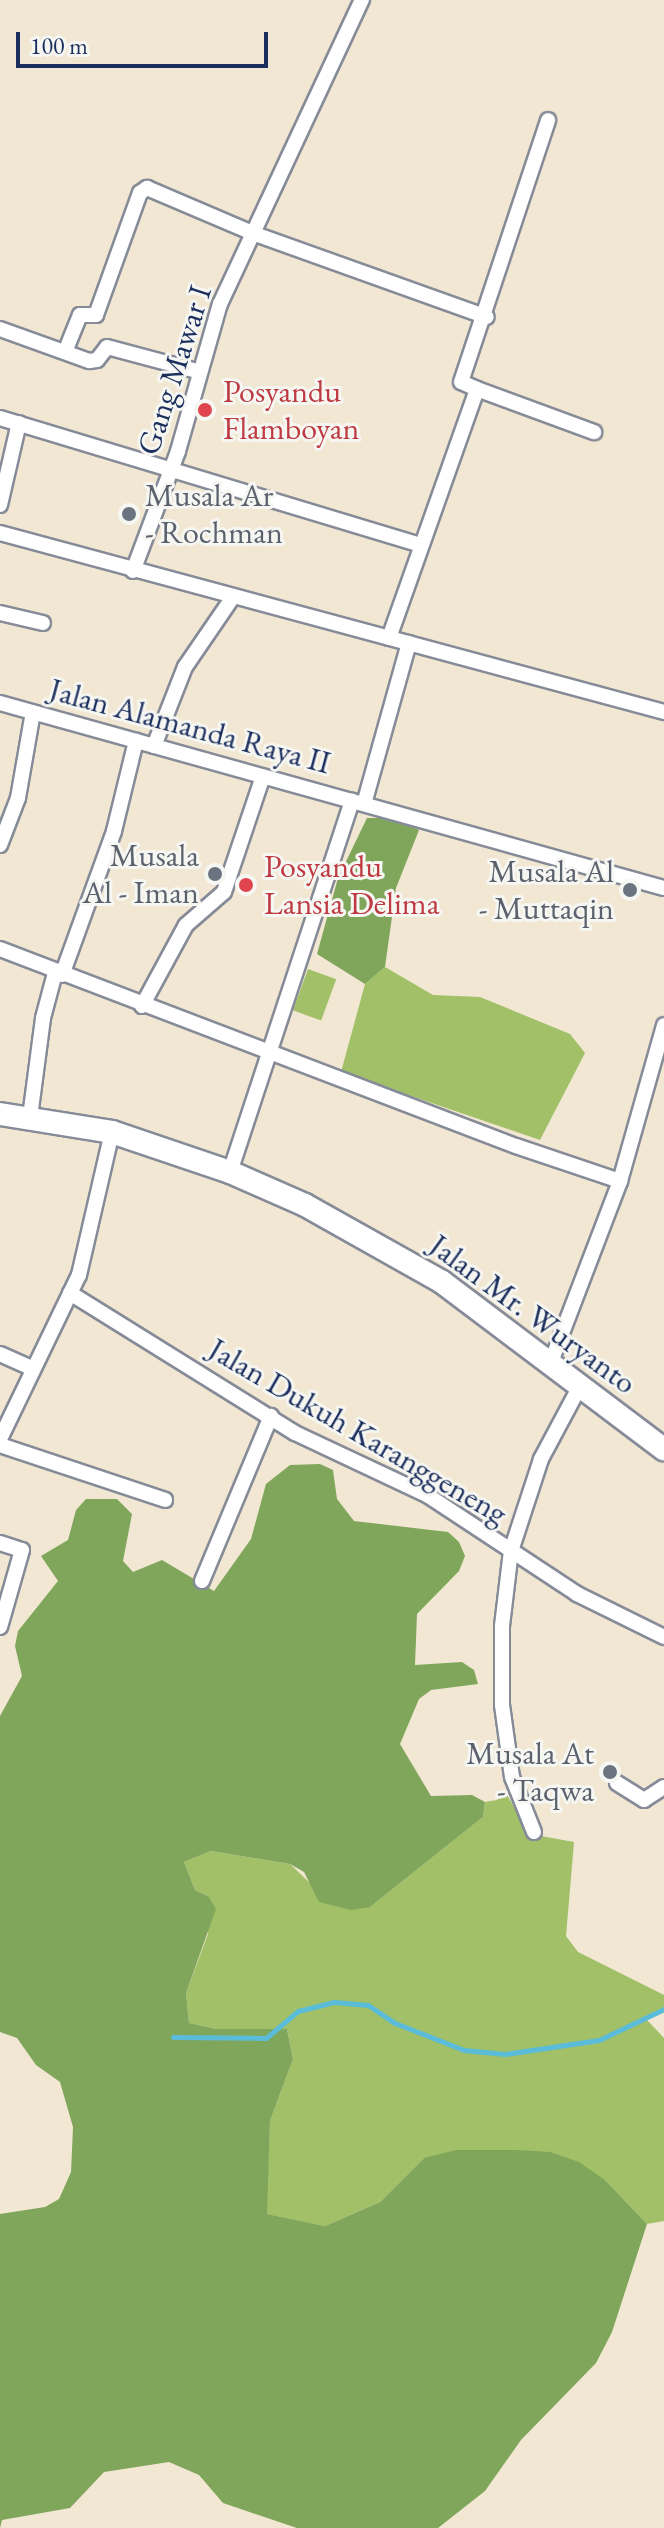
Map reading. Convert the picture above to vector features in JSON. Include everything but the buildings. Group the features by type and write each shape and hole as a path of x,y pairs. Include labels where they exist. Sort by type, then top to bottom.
{"main road":[{"name":"Jalan Mr. Wuryanto","path":"0,1114 112,1132 230,1172 305,1205 442,1282 664,1449"}],"street":[{"name":"Gang Mawar I","path":"133,571 170,471 220,304 362,0"},
{"path":"548,120 487,317 461,382 594,432"},
{"path":"65,352 80,315 96,315 143,189 151,187 255,234 487,317"},
{"path":"0,329 95,361 107,347 200,372"},
{"path":"389,638 477,389"},
{"path":"0,418 420,545"},
{"path":"0,505 19,423"},
{"path":"0,533 664,712"},
{"path":"154,746 185,667 233,597"},
{"path":"0,613 43,623"},
{"path":"230,1172 358,802 409,643"},
{"name":"Jalan Alamanda Raya II","path":"0,703 664,888"},
{"path":"0,845 18,798 33,712"},
{"path":"30,1117 43,1018 106,858 136,741"},
{"path":"142,1006 186,925 224,892 263,776"},
{"path":"0,949 142,1006 620,1181"},
{"path":"551,1362 620,1181 664,1025"},
{"path":"112,1132 79,1275 32,1368 0,1442 165,1500"},
{"name":"Jalan Dukuh Karanggeneng","path":"70,1293 136,1339 271,1416 295,1433 427,1495 577,1594 664,1637"},
{"path":"0,1354 32,1368"},
{"path":"534,1832 512,1777 502,1705 502,1626 511,1551 541,1459 580,1386"},
{"path":"202,1581 271,1416"},
{"path":"0,1543 22,1550 0,1627"},
{"path":"617,1783 644,1800 664,1787"}],"green space":[{"path":"367,818 391,818 419,830 396,888 385,967 365,984 317,954 338,878"},
{"path":"385,967 433,995 480,997 570,1034 585,1053 540,1140 341,1072 365,984"},
{"path":"308,969 336,979 321,1021 293,1010"},
{"path":"320,1464 333,1470 337,1499 354,1521 448,1532 459,1542 465,1556 459,1571 417,1614 415,1665 462,1662 474,1670 478,1684 431,1690 419,1699 400,1744 431,1796 472,1795 485,1802 483,1817 370,1907 351,1910 319,1902 304,1872 290,1864 211,1851 184,1862 195,1890 208,1896 216,1909 186,1993 189,2023 217,2029 287,2029 293,2059 270,2121 267,2214 325,2226 380,2202 424,2158 456,2150 518,2150 550,2152 579,2162 605,2180 647,2224 612,2332 596,2363 521,2440 485,2491 438,2528 297,2528 223,2503 199,2475 169,2462 104,2472 70,2508 2,2520 0,2528 0,2214 45,2207 59,2199 71,2172 73,2127 60,2082 36,2065 17,2038 0,2032 0,1716 22,1676 15,1646 18,1631 58,1581 41,1556 68,1540 76,1510 86,1499 117,1499 132,1514 123,1561 133,1572 162,1560 214,1591 251,1539 266,1484 290,1465"},
{"path":"504,1790 530,1834 574,1842 566,1936 578,1952 664,1995 664,2009 647,2020 664,2038 664,2221 647,2224 605,2180 518,2150 424,2158 380,2202 325,2226 266,2214 270,2121 293,2059 287,2029 217,2029 189,2023 186,1993 208,1934 208,1896 195,1890 184,1862 211,1851 290,1864 313,1886 370,1907 483,1817 485,1802 497,1800"}],"waterway":[{"path":"173,2037 266,2038 298,2011 334,2002 368,2005 395,2023 464,2050 505,2054 599,2040 664,2009"}],"place":[{"name":"Posyandu Flamboyan","path":"205,410"},
{"name":"Musala Ar - Rochman","path":"129,514"},
{"name":"Musala Al - Iman","path":"215,874"},
{"name":"Posyandu Lansia Delima","path":"246,885"},
{"name":"Musala Al - Muttaqin","path":"630,890"},
{"name":"Musala At - Taqwa","path":"610,1772"}]}
